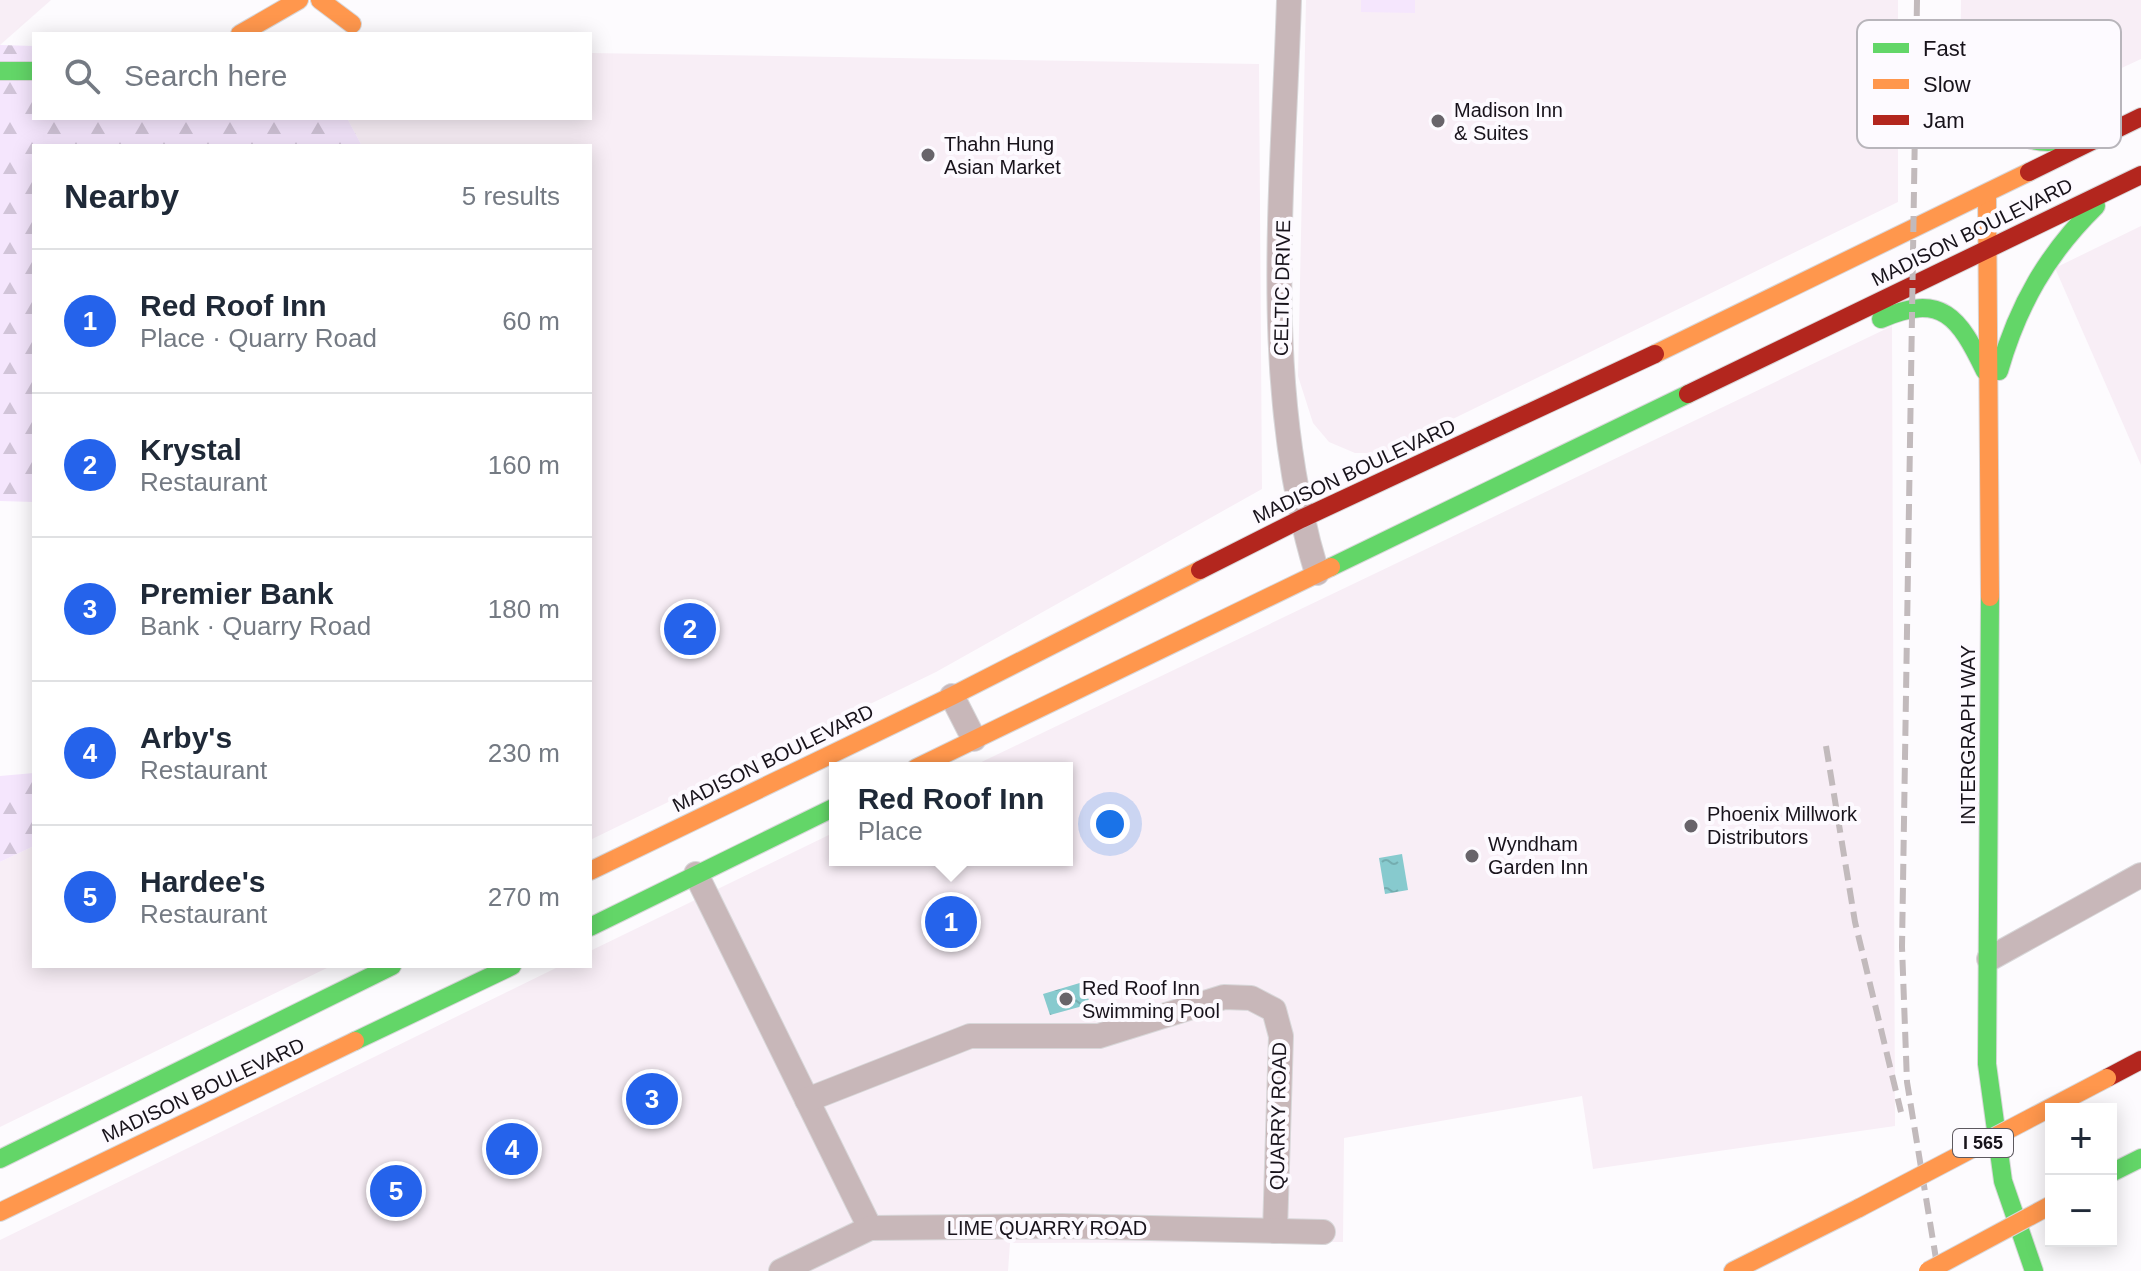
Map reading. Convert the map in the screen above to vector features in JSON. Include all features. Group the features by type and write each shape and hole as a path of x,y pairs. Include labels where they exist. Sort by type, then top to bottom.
{"main road":[{"path":"243,32 299,0"},
{"path":"320,0 352,24"},
{"path":"0,71 32,71"},
{"path":"2121,118 2141,108"},
{"name":"MADISON BOULEVARD","path":"2121,127 2141,117"},
{"name":"MADISON BOULEVARD","path":"592,870 952,696 1301,519 2079,148"},
{"name":"MADISON BOULEVARD","path":"928,762 2141,175"},
{"path":"1988,414 2013,319 2028,287 2059,243 2115,187"},
{"name":"INTERGRAPH WAY","path":"1987,194 1987,1064 2003,1181 2034,1271"},
{"path":"1748,364 1830,341 1912,306 1933,308 1968,336 1988,376"},
{"path":"592,926 829,810"},
{"name":"MADISON BOULEVARD","path":"0,1159 388,968"},
{"name":"MADISON BOULEVARD","path":"0,1212 508,968"},
{"name":"I 565","path":"1734,1271 2141,1060"},
{"path":"2117,1170 2141,1158"},
{"path":"1928,1271 2045,1208"}],"street":[{"name":"CELTIC DRIVE","path":"1289,0 1279,335 1292,474 1317,573"},
{"path":"952,696 974,739"},
{"path":"696,874 870,1228"},
{"path":"1989,959 2141,875"},
{"name":"QUARRY ROAD","path":"807,1100 970,1036 1099,1036 1224,997 1251,998 1274,1010 1281,1036 1275,1231"},
{"name":"LIME QUARRY ROAD","path":"781,1271 870,1228 1061,1226 1323,1232"}],"shaded area":[{"path":"0,0 51,0 0,45"},
{"path":"1306,0 1898,0 1898,20 1857,20 1857,148 1898,148 1898,202 1383,453 1355,453 1329,442 1313,423 1298,376"},
{"path":"1961,0 2141,0 2141,59 2121,68 2121,20 1961,20"},
{"path":"592,53 1259,64 1262,489 936,672 592,839 592,144 361,144 348,120 592,120"},
{"path":"2141,226 2141,465 2055,268"},
{"path":"1892,326 1895,1126 1593,1169 1582,1096 1344,1138 1343,1242 1010,1243 1008,1271 0,1271 0,1240 556,968 592,968 592,950 829,835 829,866 1073,866 1073,762 982,762"},
{"path":"32,847 32,968 327,968 0,1127 0,862"}],"green space":[{"path":"1361,0 1415,0 1415,13 1361,12"},
{"path":"0,45 32,46 32,120 348,120 361,144 32,144 32,502 0,501"},
{"path":"32,773 32,847 0,862 0,776"}],"water":[{"path":"1402,854 1408,890 1385,894 1379,858"},
{"name":"Red Roof Inn Swimming Pool","path":"1083,982 1090,1004 1050,1015 1043,994"}],"railway":[{"path":"1917,0 1917,20"},
{"path":"1915,148 1902,947 1907,1082 1938,1271"},
{"path":"1826,746 1855,922 1901,1112"}],"traffic: fast":[{"path":"0,71 32,71"},
{"path":"1999,371 2015,324 2036,282 2063,243 2096,206"},
{"path":"1881,319 1902,311 1934,309 1957,324 1985,371"},
{"path":"1331,567 1688,394"},
{"path":"1990,597 1987,1064 2003,1181 2034,1271"},
{"path":"592,926 829,810"},
{"path":"0,1159 388,968"},
{"path":"355,1041 508,968"},
{"path":"2117,1170 2141,1158"}],"traffic: slow":[{"path":"243,32 299,0"},
{"path":"320,0 352,24"},
{"path":"1655,354 2029,172"},
{"path":"1987,194 1990,597"},
{"path":"928,762 1331,567"},
{"path":"592,870 952,696 1200,570"},
{"path":"0,1212 355,1041"},
{"path":"1859,1208 2107,1078"},
{"path":"1733,1271 1859,1208"},
{"path":"1928,1271 2045,1208"}],"traffic: jam":[{"path":"2121,127 2141,117"},
{"path":"2029,172 2078,148"},
{"path":"1688,394 2141,175"},
{"path":"1200,570 1301,519 1655,354"},
{"path":"2107,1078 2141,1060"}],"place":[{"name":"Madison Inn & Suites","path":"1438,121"},
{"name":"Thahn Hung Asian Market","path":"928,155"},
{"name":"Krystal","path":"690,629"},
{"name":"Phoenix Millwork Distributors","path":"1691,826"},
{"name":"Wyndham Garden Inn","path":"1472,856"},
{"name":"Red Roof Inn","path":"951,922"},
{"name":"Red Roof Inn Swimming Pool","path":"1066,999"},
{"name":"Premier Bank","path":"652,1099"},
{"name":"Arby's","path":"512,1149"},
{"name":"Hardee's","path":"396,1191"}]}
